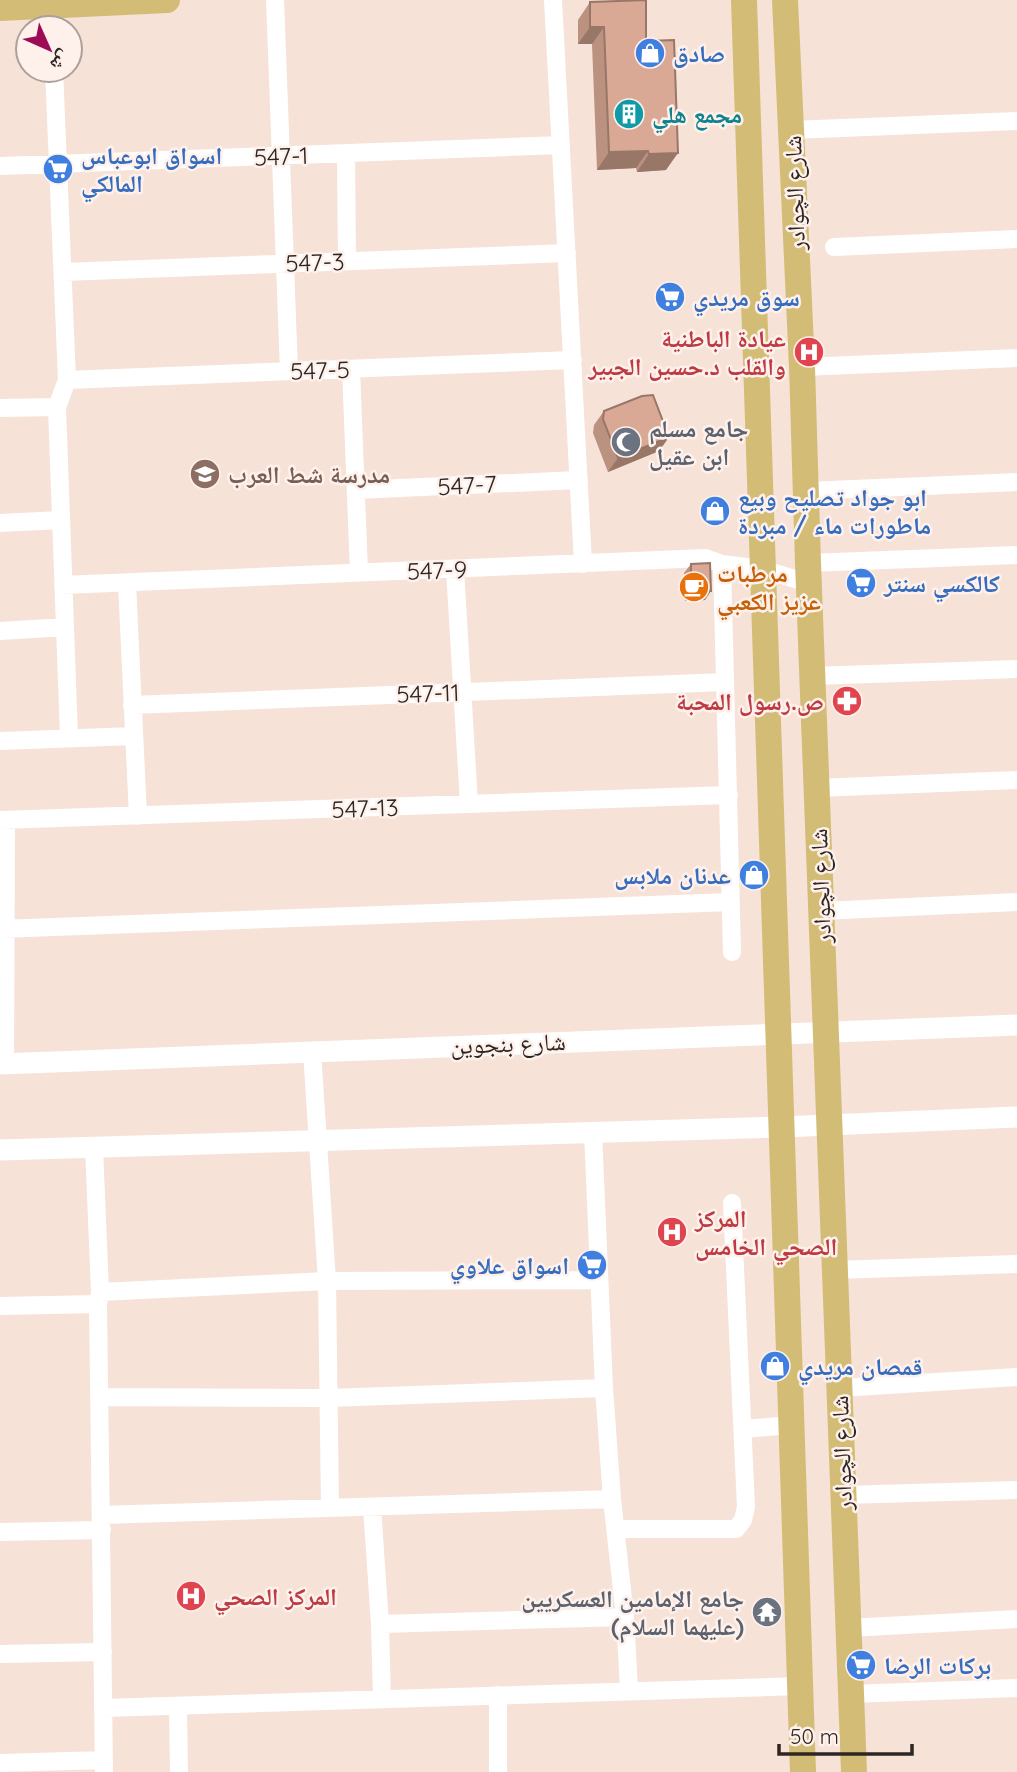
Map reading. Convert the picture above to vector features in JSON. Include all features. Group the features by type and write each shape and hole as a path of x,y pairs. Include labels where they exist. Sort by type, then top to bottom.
{"main road":[{"path":"71,14 167,0"},
{"name":"شارع الچوادر","path":"744,0 803,1772"},
{"name":"شارع الچوادر","path":"785,0 807,491 853,1772"},
{"path":"0,8 34,14"}],"street":[{"path":"275,0 289,371"},
{"path":"554,0 583,564"},
{"path":"55,84 67,380 57,407 69,737"},
{"path":"791,130 1017,121"},
{"name":"547-1","path":"0,166 561,145"},
{"path":"346,153 347,261"},
{"path":"834,247 1017,239"},
{"name":"547-3","path":"63,272 567,253"},
{"path":"802,367 1017,358"},
{"name":"547-5","path":"67,380 573,360"},
{"path":"351,369 359,573"},
{"path":"0,408 57,407"},
{"name":"547-7","path":"356,490 579,480"},
{"path":"807,491 1017,482"},
{"path":"0,523 61,520"},
{"name":"547-9","path":"63,585 705,558 722,564 808,573 1017,555"},
{"path":"722,564 732,952"},
{"path":"455,569 469,804"},
{"path":"127,583 138,816"},
{"path":"0,631 65,627"},
{"path":"812,676 1017,669"},
{"name":"547-11","path":"132,705 725,682"},
{"path":"0,741 133,736"},
{"path":"816,788 1017,780"},
{"name":"547-13","path":"3,820 729,795"},
{"path":"3,820 3,1064"},
{"path":"3,929 731,902"},
{"path":"821,911 1017,902"},
{"name":"شارع بنجوين","path":"3,1064 1017,1025"},
{"path":"312,1051 327,1280 330,1508"},
{"path":"0,1150 1017,1117"},
{"path":"593,1132 604,1388 629,1690"},
{"path":"0,1763 104,1766 101,1397 94,1147"},
{"path":"617,1529 736,1530 743,1520 746,1507 732,1203"},
{"path":"835,1270 1017,1264"},
{"path":"0,1306 327,1280 599,1280"},
{"path":"839,1388 1017,1377"},
{"path":"101,1397 329,1398 604,1388"},
{"path":"743,1429 791,1425"},
{"path":"843,1495 1017,1490"},
{"path":"0,1532 330,1508 612,1499"},
{"path":"372,1507 382,1699"},
{"path":"380,1625 625,1617"},
{"path":"848,1628 1017,1619"},
{"path":"0,1654 103,1652"},
{"path":"103,1708 800,1686"},
{"path":"851,1694 1017,1688"},
{"path":"498,1695 498,1772"},
{"path":"178,1706 179,1772"}],"building":[{"path":"646,0 646,41 674,40 678,153 609,152 604,27 590,27 590,2"},
{"path":"653,395 669,437 618,458 603,419 604,411 642,396"},
{"path":"710,563 711,591 691,591 691,564"}],"place":[{"name":"صادق","path":"650,53"},
{"name":"مجمع هلي","path":"629,114"},
{"name":"اسواق ابوعباس المالكي","path":"58,169"},
{"name":"سوق مريدي","path":"670,297"},
{"name":"عيادة الباطنية والقلب د.حسين الجبير","path":"809,352"},
{"name":"جامع مسلم ابن عقيل","path":"626,442"},
{"name":"مدرسة شط العرب","path":"205,474"},
{"name":"ابو جواد تصليح وبيع ماطورات ماء / مبردة","path":"715,511"},
{"name":"كالكسي سنتر","path":"861,583"},
{"name":"مرطبات عزيز الكعبي","path":"694,587"},
{"name":"ص.رسول المحبة","path":"847,701"},
{"name":"عدنان ملابس","path":"754,875"},
{"name":"المركز الصحي الخامس","path":"672,1232"},
{"name":"اسواق علاوي","path":"592,1265"},
{"name":"قمصان مريدي","path":"775,1366"},
{"name":"المركز الصحي","path":"191,1596"},
{"name":"جامع الإمامين العسكريين (عليهما السلام)","path":"767,1612"},
{"name":"بركات الرضا","path":"861,1665"}]}
